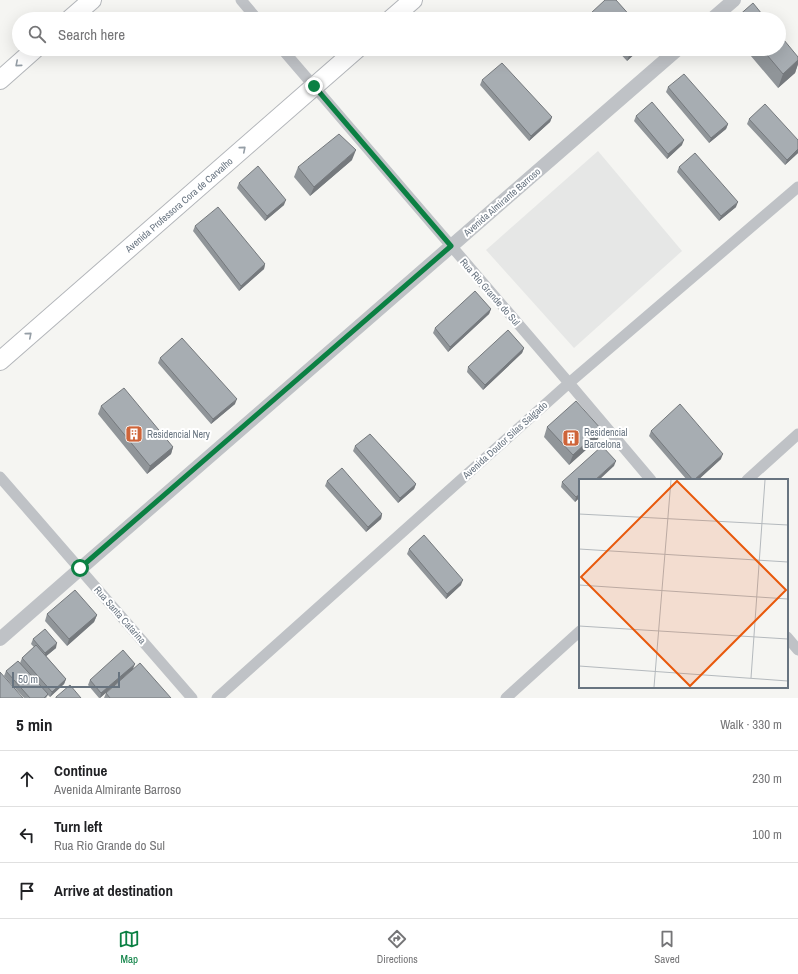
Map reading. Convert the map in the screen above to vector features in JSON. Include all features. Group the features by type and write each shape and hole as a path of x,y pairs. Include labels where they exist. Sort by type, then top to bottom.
{"main road":[{"path":"78,12 92,0"},
{"path":"400,12 413,0"},
{"path":"0,80 27,56"},
{"name":"Avenida Professora Cora de Carvalho","path":"0,361 349,56"}],"street":[{"path":"240,0 251,12"},
{"path":"720,12 734,0"},
{"name":"Rua Rio Grande do Sul","path":"288,56 650,479"},
{"name":"Avenida Almirante Barroso","path":"0,639 670,56"},
{"name":"Avenida Doutor Silas Salgado","path":"216,698 569,383 798,187"},
{"path":"748,479 798,434"},
{"name":"Rua Santa Catarina","path":"0,477 192,698"},
{"path":"506,698 579,632"},
{"path":"788,638 798,650"}],"shaded area":[{"path":"598,151 682,251 574,348 486,250"}],"building":[{"path":"605,0 616,0 627,12 592,12"},
{"path":"753,3 760,12 743,12"},
{"path":"786,42 798,57 798,60 783,74 768,56 786,56"},
{"path":"502,63 552,117 531,136 482,80"},
{"path":"684,74 728,124 711,138 668,87"},
{"path":"652,102 684,140 668,154 636,116"},
{"path":"765,104 798,140 798,149 787,160 749,119"},
{"path":"339,134 356,150 314,187 298,167"},
{"path":"695,153 738,202 721,216 679,167"},
{"path":"258,166 286,200 267,216 239,183"},
{"path":"218,207 265,264 241,286 195,226"},
{"path":"475,291 491,309 450,347 435,328"},
{"path":"508,330 524,348 485,385 468,367"},
{"path":"182,338 237,399 213,419 160,358"},
{"name":"Residencial Nery","path":"124,388 173,447 150,466 101,406"},
{"name":"Residencial Barcelona","path":"576,401 601,429 573,455 547,427"},
{"path":"680,404 723,454 695,479 692,479 651,431"},
{"path":"370,434 416,484 400,498 355,446"},
{"path":"602,446 616,461 596,479 579,479 579,495 576,497 562,482"},
{"path":"342,468 382,514 368,527 327,481"},
{"path":"424,535 463,580 447,594 409,549"},
{"path":"75,590 97,615 69,639 47,614"},
{"path":"45,629 57,643 45,653 33,639"},
{"path":"36,645 66,679 52,692 22,658"},
{"path":"123,650 135,664 101,693 90,680"},
{"path":"18,661 48,694 44,698 30,698 6,671"},
{"path":"140,663 171,698 110,698 106,693"},
{"path":"0,672 23,698 0,698"},
{"path":"70,685 81,698 56,698 56,697"}],"place":[{"name":"Residencial Nery","path":"134,434"},
{"name":"Residencial Barcelona","path":"571,438"}],"route":[{"path":"80,568 451,246 314,86"}]}
